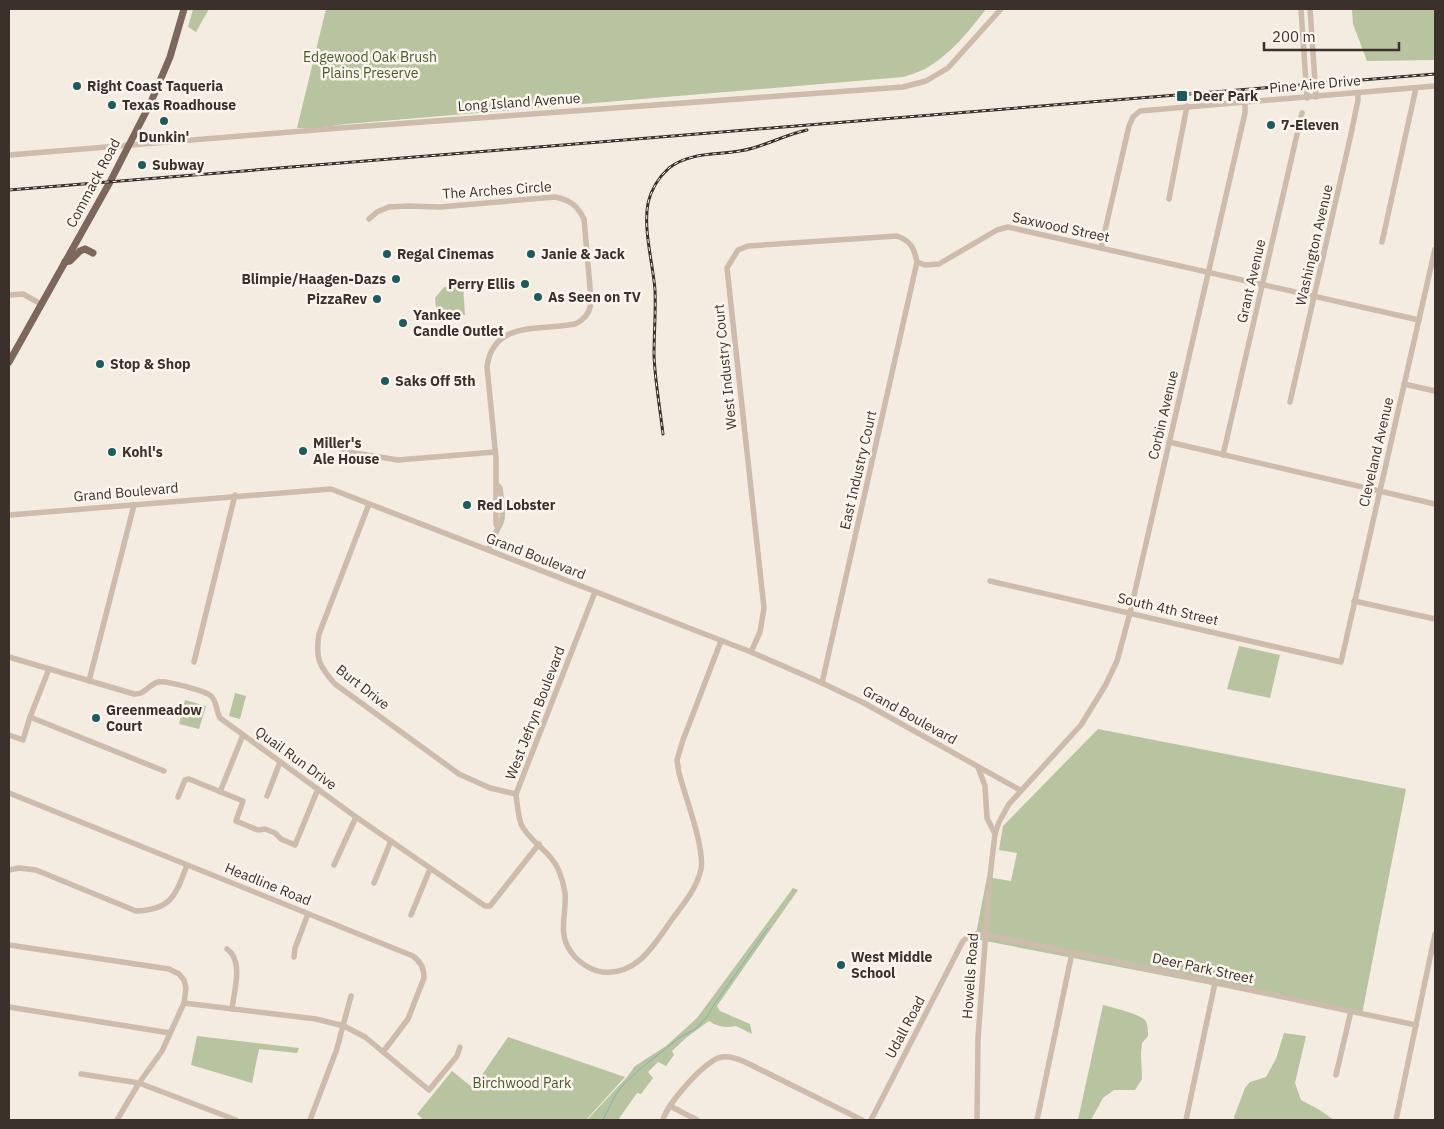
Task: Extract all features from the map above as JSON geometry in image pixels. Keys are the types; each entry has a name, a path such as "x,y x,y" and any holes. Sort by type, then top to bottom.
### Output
{"main road":[{"name":"Commack Road","path":"9,362 110,182 162,78 184,9"},
{"path":"65,262 70,261 85,249 93,253"}],"street":[{"name":"Long Island Avenue","path":"9,155 128,144 903,87 926,81 948,68 1001,9"},
{"path":"1301,9 1307,98"},
{"path":"1310,9 1316,97"},
{"name":"Pine Aire Drive","path":"1101,248 1129,126 1133,117 1138,112 1187,106 1307,98 1435,86"},
{"path":"1382,242 1416,88"},
{"name":"Washington Avenue","path":"1290,402 1353,126 1358,93"},
{"name":"Corbin Avenue","path":"995,834 1004,812 1020,790 1082,725 1117,661 1130,613 1209,273 1245,111 1244,103"},
{"path":"1169,199 1187,106"},
{"name":"Grant Avenue","path":"1223,455 1302,113"},
{"name":"The Arches Circle","path":"369,219 377,212 389,207 440,207 555,197 573,203 580,210 584,218 591,306 582,321 575,324 516,330 493,347 487,367 496,452"},
{"name":"Saxwood Street","path":"917,262 924,265 939,264 997,230 1008,227 1419,320"},
{"name":"West Industry Court","path":"751,652 760,632 764,608 727,268 738,250 748,246 886,236 897,236 907,240 914,249 917,262"},
{"name":"Cleveland Avenue","path":"1341,662 1435,249"},
{"name":"East Industry Court","path":"822,683 917,262"},
{"path":"9,295 22,294 41,304"},
{"path":"1404,384 1435,391"},
{"path":"1169,442 1435,504"},
{"path":"342,451 398,460 496,452 497,485 500,488 502,516 500,525 488,550"},
{"name":"Grand Boulevard","path":"9,515 331,489 751,652 822,683 864,703 1020,790"},
{"path":"194,662 235,496"},
{"name":"Burt Drive","path":"369,504 319,634 316,648 318,661 324,672 335,684 459,774 490,788 516,794"},
{"path":"88,680 134,505"},
{"path":"9,511 16,514"},
{"name":"South 4th Street","path":"990,581 1341,662"},
{"name":"West Jefryn Boulevard","path":"596,592 516,794 521,824 560,871 565,894 563,935 567,945 579,961 599,971 620,972 633,967 644,958 698,880 702,855 678,773 677,760 721,641"},
{"path":"1354,600 1435,619"},
{"name":"Quail Run Drive","path":"9,657 137,695 145,692 152,684 161,681 206,693 213,698 220,718 356,817 485,906 490,906 539,844"},
{"path":"9,734 23,740 49,669"},
{"path":"30,717 164,771"},
{"path":"220,792 243,735"},
{"path":"267,796 280,762"},
{"path":"978,766 985,786 987,818 995,834"},
{"path":"178,797 185,780 189,780 243,801 236,821 258,830 265,829 275,833 281,840 295,845 318,789"},
{"name":"Headline Road","path":"9,793 413,956 420,961 424,971 424,978 408,1019 383,1052"},
{"path":"334,865 356,817"},
{"name":"Howells Road","path":"977,1120 978,1038 995,834"},
{"path":"374,882 391,841"},
{"path":"9,870 19,868 36,870 136,912 161,907 171,900 177,892 187,865"},
{"path":"411,916 430,869"},
{"path":"294,957 295,948 308,914"},
{"name":"Deer Park Street","path":"986,934 1416,1025"},
{"name":"Udall Road","path":"871,1120 963,941 972,935 986,934"},
{"path":"1396,1120 1435,934"},
{"path":"9,945 169,969 179,974 184,980 186,988 184,1003 162,1050 117,1120"},
{"path":"227,949 233,953 236,960 232,1009"},
{"path":"1037,1120 1072,953"},
{"path":"1186,1120 1215,983"},
{"path":"310,1120 344,1026 351,996"},
{"path":"184,1003 316,1019 344,1026 365,1038 429,1090 457,1056 460,1047"},
{"path":"9,1008 170,1033"},
{"path":"1336,1075 1350,1011"},
{"path":"663,1120 670,1106 698,1074 710,1063 722,1057 731,1057 745,1062 862,1120"},
{"path":"81,1074 140,1083 236,1120"},
{"path":"670,1106 697,1120"}],"green space":[{"path":"193,9 209,9 196,32 188,27"},
{"name":"Edgewood Oak Brush Plains Preserve","path":"326,9 986,9 966,34 943,57 925,69 903,77 317,128 297,128"},
{"path":"1352,9 1435,9 1435,60 1367,61 1353,24"},
{"path":"463,286 465,315 437,317 435,298 444,287"},
{"path":"1239,646 1280,655 1270,698 1227,689"},
{"path":"235,693 246,696 240,719 229,716"},
{"path":"185,700 206,706 199,729 179,724"},
{"path":"1098,729 1406,789 1362,1014 975,939 987,877 1011,881 1017,853 999,850 1003,826"},
{"path":"793,888 798,890 717,1006 720,1011 750,1024 752,1034 736,1026 715,1025 709,1021 672,1051 674,1055 666,1066 658,1062 648,1072 653,1078 641,1094 637,1093 618,1120 587,1120 635,1066 666,1046 697,1018"},
{"path":"1103,1005 1125,1011 1145,1020 1148,1036 1142,1043 1142,1079 1135,1090 1114,1090 1103,1098 1091,1120 1078,1120"},
{"path":"1284,1033 1306,1036 1295,1083 1301,1100 1334,1120 1235,1120 1234,1117 1245,1088 1250,1082 1266,1077 1276,1059"},
{"path":"197,1036 299,1048 297,1053 259,1049 252,1083 191,1065"},
{"name":"Birchwood Park","path":"508,1037 625,1077 586,1120 424,1120 417,1114 452,1071 473,1088"}],"waterway":[{"path":"603,1120 616,1094 624,1084 679,1038 697,1028 706,1018 768,928"}],"railway":[{"path":"9,190 1435,74"},
{"path":"663,434 656,385 654,355 655,290 647,224 648,203 653,189 669,168 689,158 742,151 807,130"}],"place":[{"name":"Right Coast Taqueria","path":"77,86"},
{"name":"Deer Park","path":"1182,96"},
{"name":"Texas Roadhouse","path":"112,105"},
{"name":"Dunkin'","path":"164,121"},
{"name":"7-Eleven","path":"1271,125"},
{"name":"Subway","path":"142,165"},
{"name":"Regal Cinemas","path":"387,254"},
{"name":"Janie & Jack","path":"531,254"},
{"name":"Blimpie/Haagen-Dazs","path":"396,279"},
{"name":"Perry Ellis","path":"525,284"},
{"name":"As Seen on TV","path":"538,297"},
{"name":"PizzaRev","path":"377,299"},
{"name":"Yankee Candle Outlet","path":"403,323"},
{"name":"Stop & Shop","path":"100,364"},
{"name":"Saks Off 5th","path":"385,381"},
{"name":"Miller's Ale House","path":"303,451"},
{"name":"Kohl's","path":"112,452"},
{"name":"Red Lobster","path":"467,505"},
{"name":"Greenmeadow Court","path":"96,718"},
{"name":"West Middle School","path":"841,965"}]}
